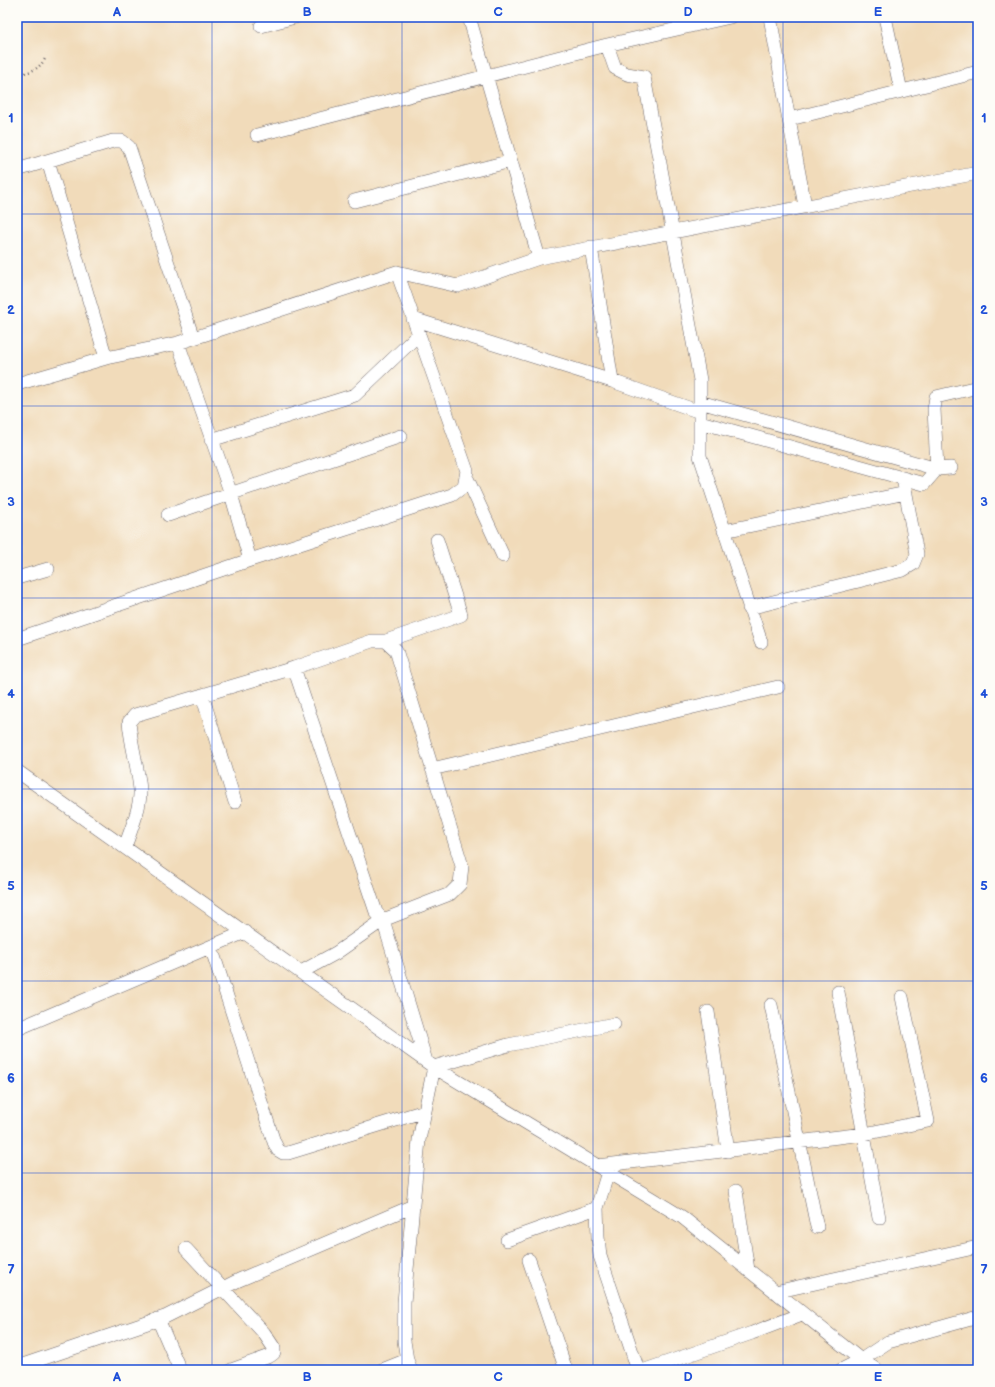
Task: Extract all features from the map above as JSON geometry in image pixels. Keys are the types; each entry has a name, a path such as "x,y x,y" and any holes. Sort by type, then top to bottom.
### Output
{"street":[{"path":"261,26 295,17"},
{"path":"469,17 540,258"},
{"path":"257,136 607,45 730,17"},
{"path":"770,17 806,206"},
{"path":"885,17 901,91"},
{"path":"607,45 615,68 627,74 644,77 700,380 700,456 761,642"},
{"path":"790,119 978,72"},
{"path":"17,170 113,141 122,141 129,147 193,338"},
{"path":"48,161 106,358"},
{"path":"354,201 511,162"},
{"path":"17,384 106,358 193,338 397,272 458,286 540,258 978,173"},
{"path":"591,248 612,380"},
{"path":"17,639 250,560 452,495 464,486 467,471 397,272"},
{"path":"413,319 612,380 700,412 924,484 938,469 934,409 936,397 978,388"},
{"path":"211,440 355,395 419,334"},
{"path":"178,342 230,494 250,560"},
{"path":"700,412 938,469 951,468"},
{"path":"168,515 401,436"},
{"path":"466,476 503,556"},
{"path":"749,608 903,570 913,564 917,554 903,478"},
{"path":"724,531 906,493"},
{"path":"125,847 136,812 140,791 130,736 129,722 135,715 294,668 372,640 386,641 461,615 437,540"},
{"path":"17,578 48,569"},
{"path":"301,972 336,953 383,920 450,894 460,884 462,866 396,650 386,641"},
{"path":"294,668 376,912 383,920 430,1064 425,1111 419,1140 404,1302 404,1342 409,1365 382,1370"},
{"path":"432,769 778,687"},
{"path":"202,695 235,802"},
{"path":"17,771 430,1064 682,1217 802,1314 861,1360 877,1370"},
{"path":"19,1026 245,932"},
{"path":"211,947 274,1142 278,1150 283,1153 288,1153 425,1111"},
{"path":"838,992 879,1218"},
{"path":"597,1166 864,1134 928,1121 902,997"},
{"path":"771,1005 816,1227"},
{"path":"708,1012 728,1150"},
{"path":"430,1064 508,1045 614,1024"},
{"path":"608,1172 597,1208 600,1256 638,1370"},
{"path":"736,1191 748,1270"},
{"path":"17,1367 165,1317 239,1280 413,1206"},
{"path":"507,1240 597,1208"},
{"path":"775,1292 978,1246"},
{"path":"186,1250 264,1333 274,1348 274,1353 270,1356 231,1370"},
{"path":"529,1260 566,1370"},
{"path":"645,1370 802,1314"},
{"path":"841,1370 861,1360 888,1342 978,1317"},
{"path":"158,1319 180,1370"}],"path":[{"path":"17,74 31,72 42,65 46,57"}]}
